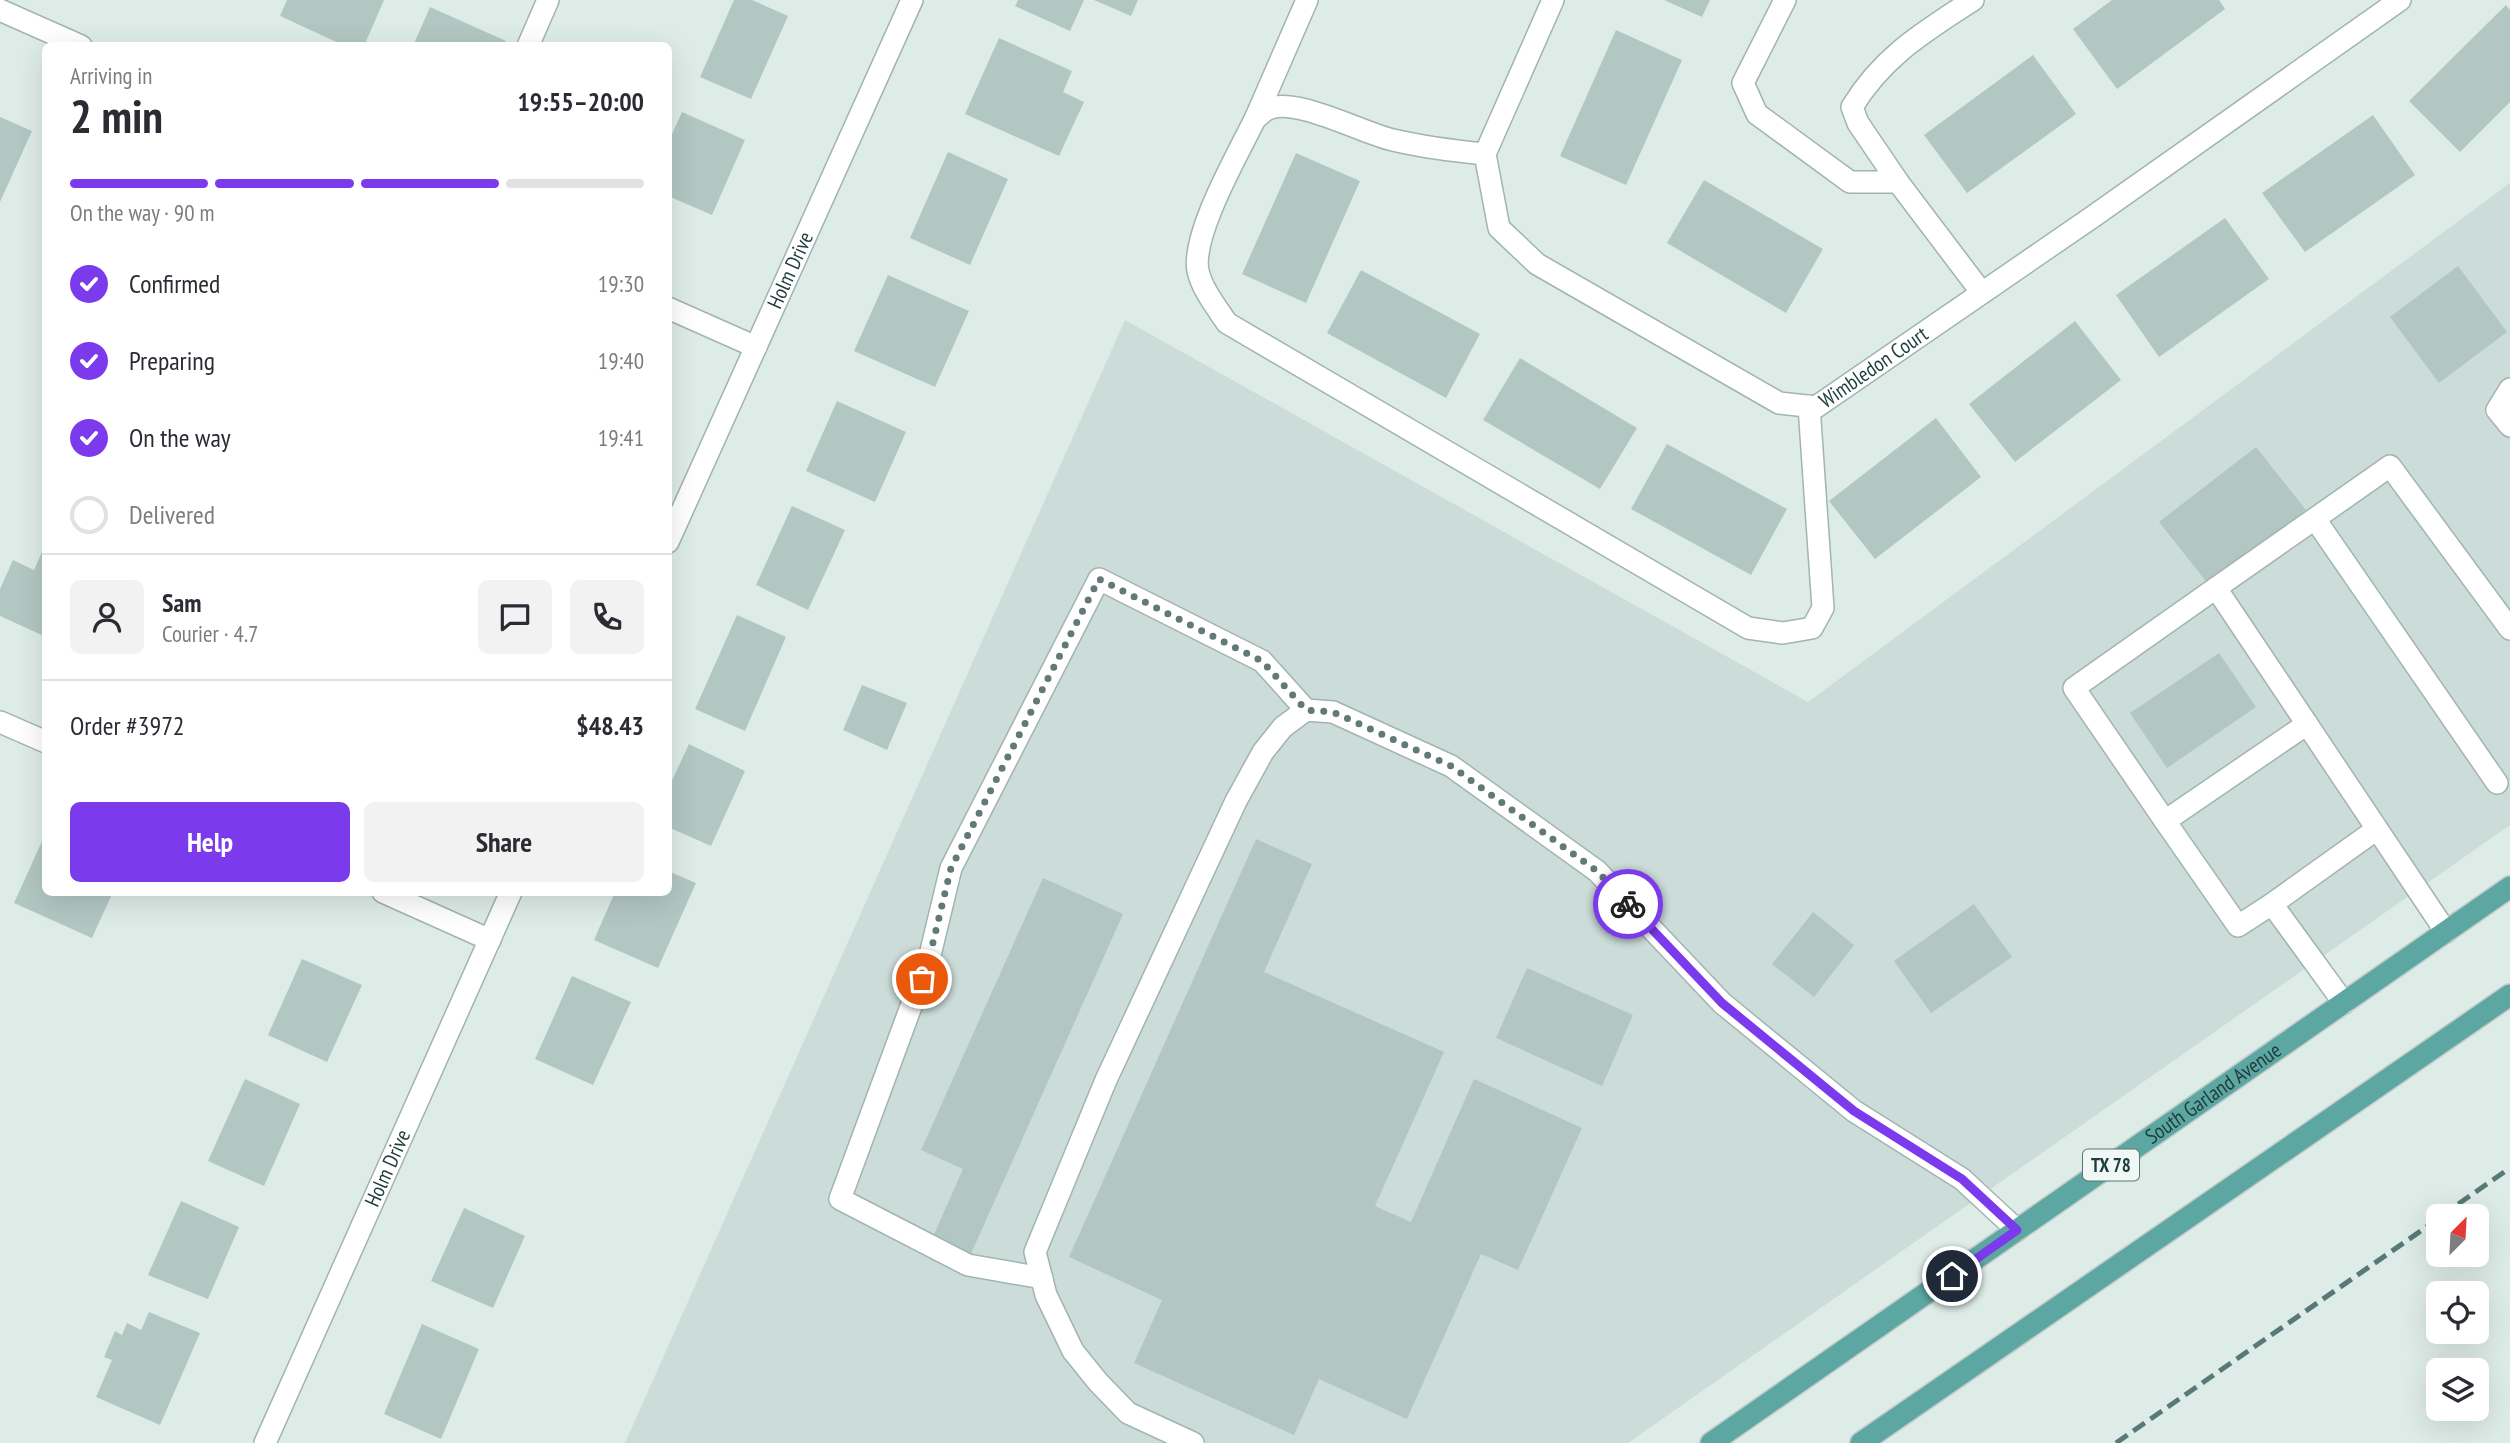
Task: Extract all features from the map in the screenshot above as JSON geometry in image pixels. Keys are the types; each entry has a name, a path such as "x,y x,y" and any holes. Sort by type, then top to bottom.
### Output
{"main road":[{"name":"South Garland Avenue","path":"1711,1443 2510,887"},
{"path":"1861,1443 2510,995"}],"street":[{"path":"530,42 548,0"},
{"name":"Holm Drive","path":"672,533 912,0"},
{"path":"1307,0 1198,246 1198,271 1227,323 1748,628 1783,634 1812,628 1824,608 1809,406"},
{"path":"1255,119 1269,108 1288,107 1307,110 1391,140 1458,152 1485,153 1553,0"},
{"path":"1785,0 1742,83 1757,114 1850,182 1898,182"},
{"path":"1973,0 1903,46 1866,83 1852,107 1858,123 1898,182 1982,293"},
{"name":"Wimbledon Court","path":"1485,153 1499,229 1537,264 1779,403 1816,407 2400,0"},
{"path":"0,9 72,42"},
{"path":"672,310 756,347"},
{"path":"2510,388 2497,410 2510,425"},
{"path":"2377,829 2238,926 2074,688 2390,466 2510,629"},
{"path":"2315,519 2497,783"},
{"path":"1042,1278 968,1265 840,1199 930,955 951,868 1099,579 1262,661 1306,710"},
{"path":"2216,588 2446,932"},
{"path":"1193,1443 1128,1413 1098,1382 1073,1351 1046,1295 1035,1252 1106,1080 1230,814 1263,752 1283,727 1306,710 1333,712 1451,766 1597,871 1722,1003 1854,1111 1962,1179 2017,1230"},
{"path":"0,722 42,740"},
{"path":"2165,821 2307,724"},
{"path":"392,896 490,940"},
{"name":"Holm Drive","path":"265,1443 510,896"},
{"path":"2272,904 2344,1003"}],"shaded area":[{"path":"2510,183 2510,825 1628,1443 625,1443 1125,320 1808,702"}],"building":[{"path":"287,0 384,0 366,42 336,42 280,16"},
{"path":"734,0 752,0 788,16 751,99 700,77"},
{"path":"1018,0 1084,0 1070,31 1015,6"},
{"path":"1094,0 1138,0 1131,16"},
{"path":"1664,0 1710,0 1702,17"},
{"path":"2112,0 2219,0 2225,9 2117,89 2073,29"},
{"path":"2506,5 2510,10 2510,102 2460,152 2409,101"},
{"path":"430,7 506,41 506,42 415,42"},
{"path":"1616,30 1682,60 1626,185 1560,156"},
{"path":"999,38 1072,71 1063,92 1084,102 1059,156 965,114"},
{"path":"2033,55 2076,114 1967,193 1924,135"},
{"path":"682,112 745,140 712,215 672,198 672,134"},
{"path":"2373,115 2415,175 2305,252 2262,193"},
{"path":"0,117 32,131 0,202"},
{"path":"948,152 1008,179 970,265 910,238"},
{"path":"1296,153 1360,181 1306,303 1242,274"},
{"path":"1704,180 1823,249 1786,313 1667,243"},
{"path":"2225,218 2269,279 2159,357 2116,295"},
{"path":"2458,266 2507,332 2439,383 2390,317"},
{"path":"1361,270 1480,334 1446,398 1327,333"},
{"path":"888,275 969,311 935,387 854,351"},
{"path":"2075,321 2121,380 2015,462 1969,404"},
{"path":"1520,358 1637,428 1600,489 1483,420"},
{"path":"837,401 906,432 875,502 806,471"},
{"path":"1936,418 1981,477 1875,559 1829,501"},
{"path":"1667,444 1787,509 1751,575 1631,509"},
{"path":"2256,447 2306,510 2209,585 2159,522"},
{"path":"792,506 845,530 808,610 756,585"},
{"path":"42,552 42,635 0,616 0,589 13,560 34,570"},
{"path":"737,615 786,637 745,731 695,709"},
{"path":"2219,653 2256,707 2167,768 2130,713"},
{"path":"862,685 907,703 887,750 843,730"},
{"path":"689,744 745,771 711,846 672,829 672,780"},
{"path":"1256,839 1312,864 1264,972 1444,1052 1375,1206 1411,1222 1474,1079 1582,1128 1518,1270 1481,1254 1407,1419 1319,1379 1294,1435 1134,1363 1162,1300 1069,1257"},
{"path":"42,841 42,896 111,896 92,938 14,903"},
{"path":"672,873 696,883 658,968 594,940 613,896 672,896"},
{"path":"1043,878 1123,914 970,1256 932,1239 963,1169 921,1150"},
{"path":"1974,904 2012,957 1931,1013 1894,961"},
{"path":"1813,912 1854,945 1814,997 1772,964"},
{"path":"302,959 362,985 327,1062 268,1035"},
{"path":"1527,968 1633,1015 1602,1086 1496,1038"},
{"path":"572,976 631,1002 593,1085 535,1059"},
{"path":"245,1079 300,1104 264,1186 208,1161"},
{"path":"181,1201 239,1227 208,1299 148,1275"},
{"path":"464,1208 525,1236 493,1308 431,1281"},
{"path":"149,1312 200,1333 160,1425 96,1397 112,1360 104,1357 115,1331 122,1335 127,1323 141,1330"},
{"path":"422,1324 479,1349 441,1439 384,1414"}],"railway":[{"path":"2458,1204 2510,1168"},
{"path":"2116,1443 2426,1227"}],"way so far":[{"path":"922,979 951,868 1099,579 1262,661 1306,710 1333,712 1451,766 1597,871 1628,904"}],"route":[{"path":"1628,904 1722,1003 1854,1111 1962,1179 2017,1230 1952,1276"}]}
